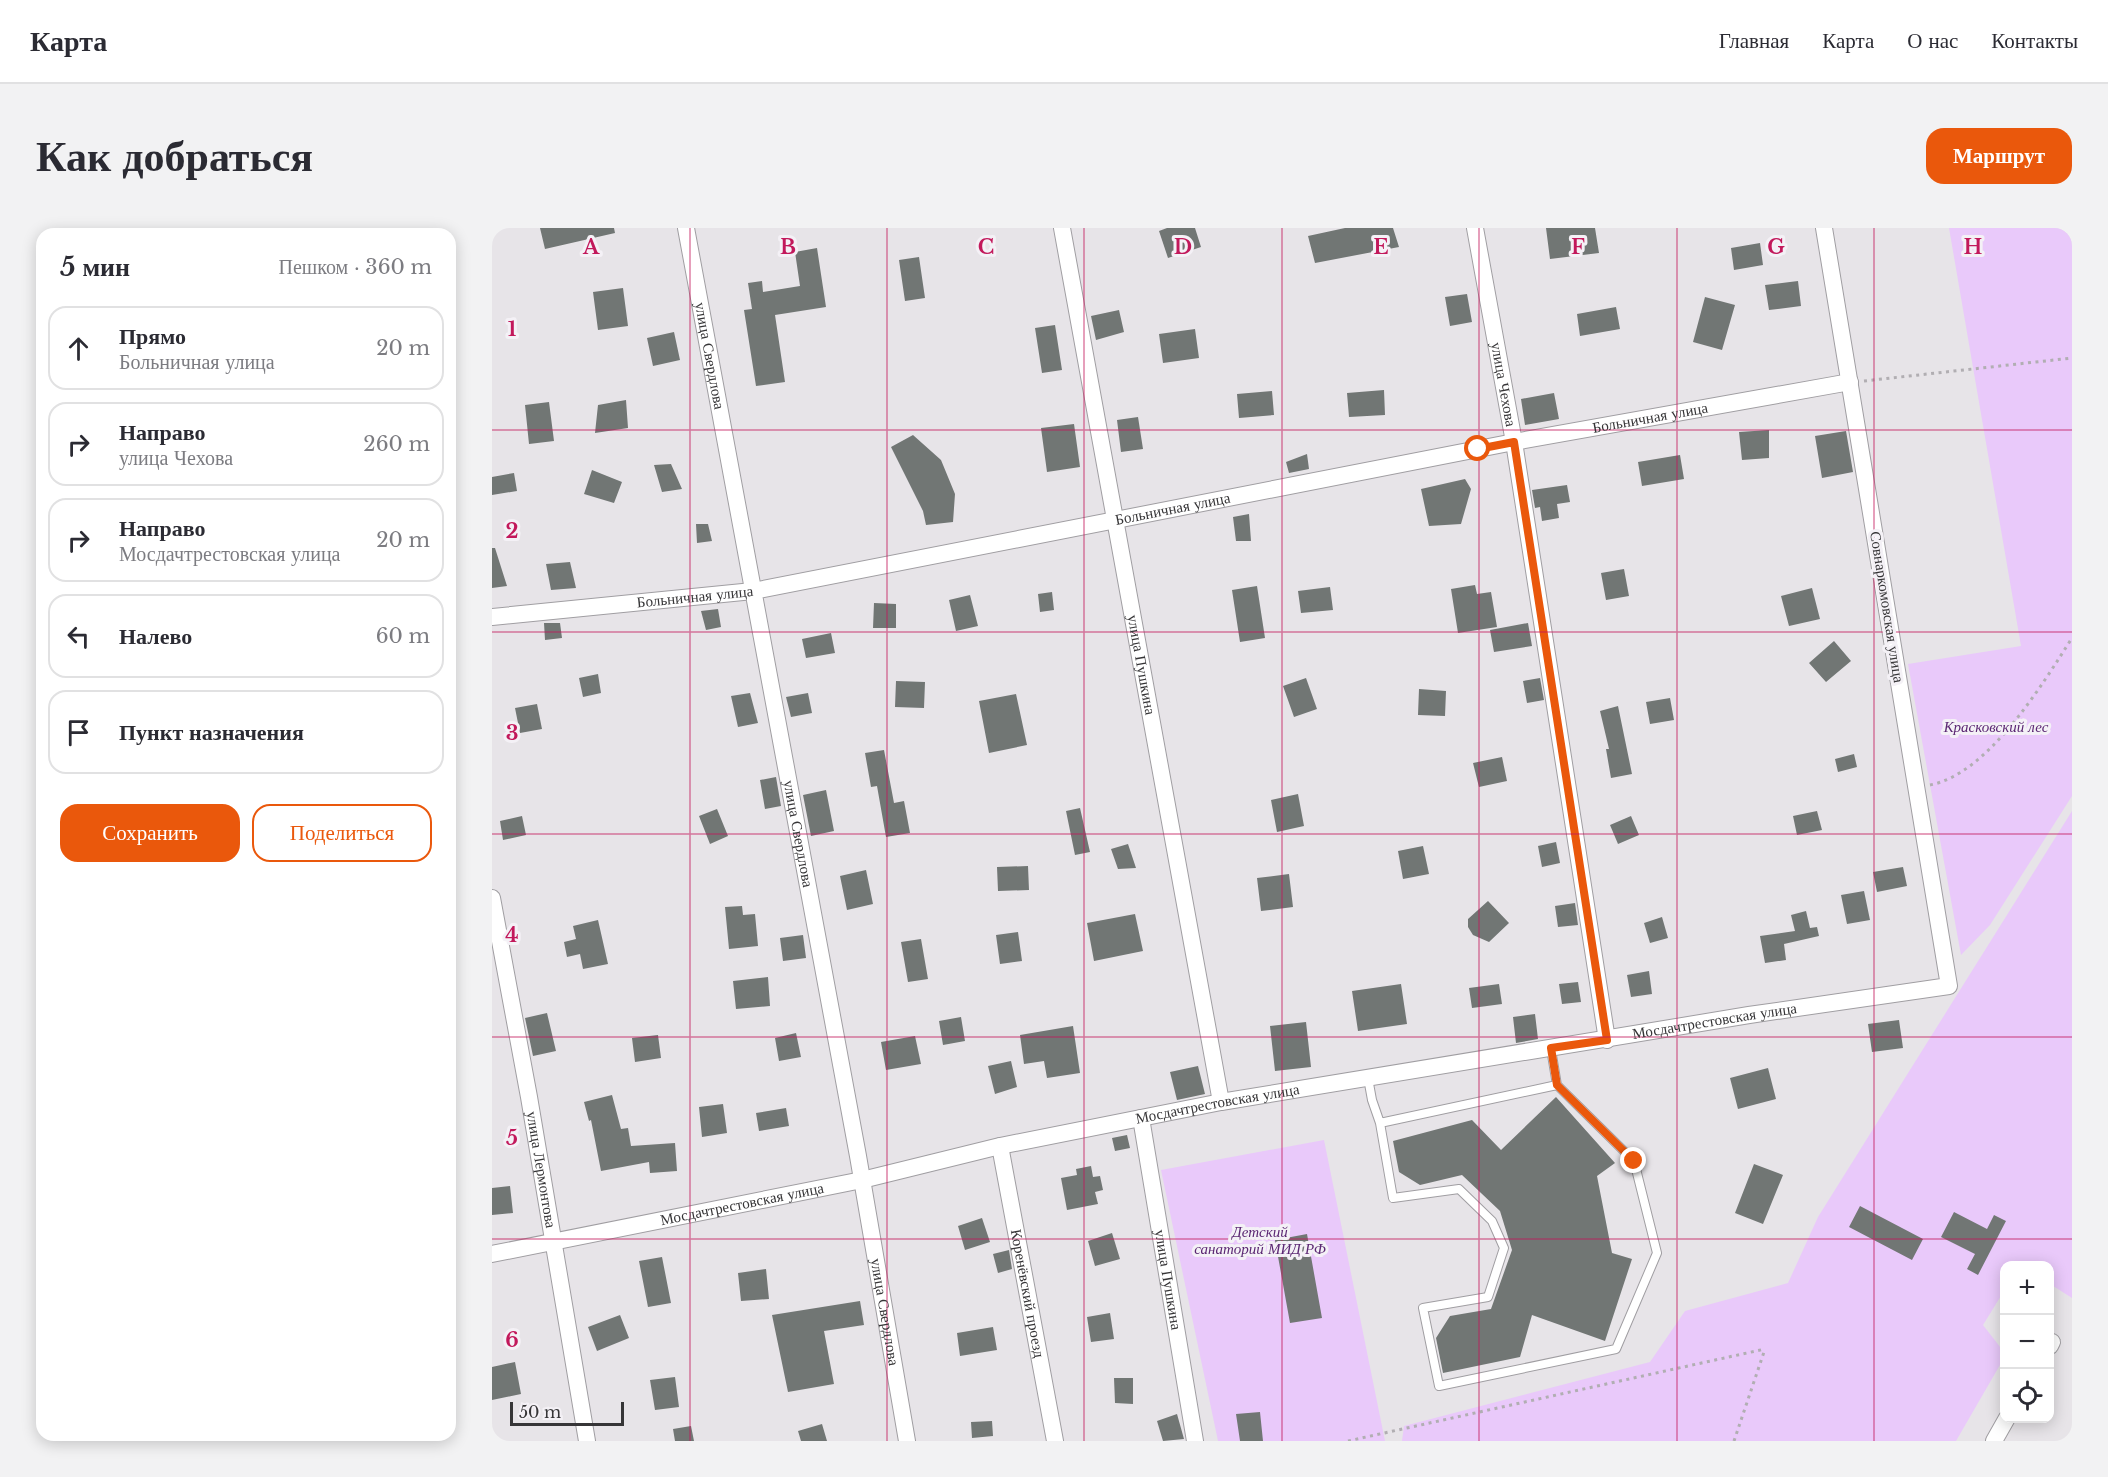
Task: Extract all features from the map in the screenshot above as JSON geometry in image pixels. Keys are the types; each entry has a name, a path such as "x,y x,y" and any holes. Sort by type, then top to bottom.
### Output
{"street":[{"name":"улица Свердлова","path":"686,228 862,1180 907,1441"},
{"name":"улица Пушкина","path":"1062,228 1221,1102"},
{"name":"улица Чехова","path":"1476,228 1514,442 1607,1040"},
{"name":"Совнаркомовская улица","path":"1824,228 1949,986"},
{"name":"Больничная улица","path":"492,616 753,591 1114,518 1514,442 1850,382"},
{"name":"улица Лермонтова","path":"492,898 587,1441"},
{"name":"Мосдачтрестовская улица","path":"492,1254 554,1244 862,1180 1000,1146 1221,1102 1749,1015 1949,986"},
{"name":"улица Пушкина","path":"1141,1118 1195,1441"},
{"name":"Коренёвский проезд","path":"1000,1146 1054,1441"},
{"path":"1994,1441 2005,1423"}],"lane":[{"path":"1368,1078 1372,1100 1380,1123 1393,1198 1459,1189 1492,1221 1504,1248 1488,1297 1423,1308 1439,1386 1616,1349 1657,1253 1634,1161 1557,1085 1551,1048"},
{"path":"1380,1123 1557,1085"}],"path":[{"path":"1850,382 2072,358"},
{"path":"1916,787 1945,782 1978,759 2028,705 2072,638"},
{"path":"1348,1441 1765,1349 1734,1441"}],"green space":[{"name":"Красковский лес","path":"1949,228 2072,228 2072,796 1990,925 1961,955 1908,664 2021,646"},
{"path":"2072,811 2072,1298 2054,1287 2054,1261 2000,1261 2000,1297 1983,1325 2000,1347 2000,1365 1956,1441 1402,1441 1404,1426 1650,1362 1685,1311 1788,1283 1818,1217"},
{"name":"Детский санаторий МИД РФ","path":"1324,1140 1385,1441 1218,1441 1161,1170"}],"building":[{"path":"540,228 614,228 615,233 545,249"},
{"path":"1167,228 1195,228 1201,247 1168,258 1159,231"},
{"path":"1345,228 1393,228 1399,247 1315,263 1308,236"},
{"path":"1546,228 1595,228 1599,253 1550,259"},
{"path":"1760,243 1763,265 1734,270 1731,248"},
{"path":"817,248 826,307 775,315 785,382 756,386 744,310 752,309 748,283 762,281 763,292 800,286 795,252"},
{"path":"919,257 925,298 905,301 899,260"},
{"path":"1798,281 1801,306 1769,310 1765,285"},
{"path":"623,288 628,326 598,330 593,292"},
{"path":"1467,294 1472,322 1450,326 1445,297"},
{"path":"1705,297 1735,305 1722,350 1693,342"},
{"path":"1616,307 1620,329 1580,336 1577,314"},
{"path":"1119,310 1124,332 1096,340 1091,316"},
{"path":"1055,325 1062,370 1042,373 1035,328"},
{"path":"1195,329 1199,358 1163,363 1159,334"},
{"path":"674,332 680,360 653,366 647,338"},
{"path":"1384,390 1385,415 1349,417 1347,393"},
{"path":"1272,391 1274,415 1239,418 1237,394"},
{"path":"1554,393 1559,419 1525,425 1521,399"},
{"path":"626,400 628,428 595,433 598,405"},
{"path":"549,402 554,441 529,444 525,405"},
{"path":"1138,417 1143,449 1121,452 1117,420"},
{"path":"1074,424 1080,467 1047,472 1041,428"},
{"path":"1769,430 1769,458 1742,460 1739,432"},
{"path":"1846,431 1853,472 1822,478 1815,436"},
{"path":"913,435 941,460 955,494 953,522 926,525 923,511 891,447"},
{"path":"1307,454 1309,469 1289,473 1286,462"},
{"path":"1680,455 1684,479 1642,486 1638,462"},
{"path":"671,464 682,489 662,492 654,465"},
{"path":"592,470 622,482 614,503 584,494"},
{"path":"514,473 517,491 492,495 492,477"},
{"path":"1465,479 1471,489 1461,524 1429,526 1421,489"},
{"path":"1567,485 1570,502 1557,504 1559,518 1542,521 1540,507 1535,508 1532,490"},
{"path":"1249,514 1251,541 1236,541 1233,517"},
{"path":"696,524 708,524 712,541 697,543"},
{"path":"492,548 495,548 507,586 492,588"},
{"path":"570,562 576,588 551,590 546,564"},
{"path":"1624,569 1629,596 1606,600 1601,573"},
{"path":"1475,585 1477,594 1491,592 1497,627 1458,633 1451,589"},
{"path":"1257,586 1265,638 1240,642 1232,590"},
{"path":"1330,587 1333,610 1301,613 1298,591"},
{"path":"1812,588 1820,619 1789,626 1781,596"},
{"path":"1052,592 1054,610 1040,612 1038,594"},
{"path":"970,595 978,626 956,631 949,600"},
{"path":"874,603 896,604 896,628 873,628"},
{"path":"718,609 721,627 706,630 701,611"},
{"path":"544,623 560,623 562,638 545,640"},
{"path":"1528,623 1532,646 1494,652 1490,630"},
{"path":"831,633 835,653 806,658 802,639"},
{"path":"1834,641 1851,661 1826,682 1809,663"},
{"path":"598,674 601,693 583,697 579,678"},
{"path":"1306,678 1317,709 1294,717 1283,686"},
{"path":"1540,678 1544,700 1527,703 1523,681"},
{"path":"896,681 925,682 924,708 895,707"},
{"path":"1419,689 1446,691 1445,716 1418,715"},
{"path":"750,693 758,723 738,727 731,696"},
{"path":"808,693 812,713 791,717 786,697"},
{"path":"1016,694 1027,745 989,753 979,701"},
{"path":"1670,698 1674,720 1650,724 1646,702"},
{"path":"537,704 542,729 520,733 515,708"},
{"path":"1618,706 1632,774 1611,778 1606,749 1609,749 1600,711"},
{"path":"884,750 894,803 904,801 910,833 886,837 877,786 871,787 865,753"},
{"path":"1854,754 1857,767 1838,772 1835,759"},
{"path":"1502,757 1507,781 1479,787 1473,763"},
{"path":"776,777 781,806 765,809 760,780"},
{"path":"826,790 834,831 811,836 803,795"},
{"path":"1298,794 1304,826 1277,832 1271,800"},
{"path":"1080,808 1090,852 1075,855 1066,811"},
{"path":"717,809 728,836 710,844 699,816"},
{"path":"1817,811 1822,830 1797,835 1793,816"},
{"path":"522,816 526,835 503,840 500,821"},
{"path":"1631,816 1639,835 1618,844 1610,825"},
{"path":"1556,842 1560,863 1542,867 1538,846"},
{"path":"1128,844 1136,868 1118,869 1111,849"},
{"path":"1423,846 1429,874 1403,879 1398,851"},
{"path":"1028,866 1029,890 998,891 997,867"},
{"path":"1903,867 1907,886 1877,892 1873,872"},
{"path":"866,870 873,904 847,910 840,876"},
{"path":"1289,874 1293,907 1261,911 1257,878"},
{"path":"1864,891 1870,920 1847,924 1841,895"},
{"path":"1488,901 1509,923 1489,942 1473,935 1468,927 1468,919"},
{"path":"1575,903 1578,925 1558,927 1555,906"},
{"path":"742,906 743,915 755,914 758,946 729,949 725,907"},
{"path":"1806,911 1810,928 1817,927 1819,936 1784,944 1786,960 1765,963 1760,936 1795,931 1791,915"},
{"path":"1135,914 1143,951 1094,961 1087,923"},
{"path":"1662,917 1668,938 1650,943 1644,923"},
{"path":"598,920 608,964 583,969 580,954 567,957 564,942 576,939 573,926"},
{"path":"1018,932 1022,961 1000,964 996,935"},
{"path":"803,935 806,958 783,961 780,938"},
{"path":"921,939 928,979 908,982 901,942"},
{"path":"1649,971 1652,994 1631,997 1627,975"},
{"path":"768,977 770,1006 736,1009 733,981"},
{"path":"1578,982 1581,1002 1562,1004 1559,984"},
{"path":"1401,984 1407,1024 1358,1031 1352,991"},
{"path":"1499,984 1502,1004 1472,1008 1469,988"},
{"path":"547,1013 556,1051 533,1056 525,1018"},
{"path":"1535,1014 1538,1039 1516,1043 1513,1017"},
{"path":"961,1017 965,1041 943,1045 939,1021"},
{"path":"1899,1020 1903,1048 1872,1052 1868,1024"},
{"path":"1306,1022 1311,1067 1275,1071 1270,1026"},
{"path":"1073,1026 1080,1073 1047,1078 1044,1061 1024,1064 1020,1035"},
{"path":"796,1033 801,1057 779,1061 775,1038"},
{"path":"658,1035 661,1058 635,1062 632,1038"},
{"path":"915,1036 921,1064 886,1070 881,1042"},
{"path":"1011,1061 1017,1087 995,1094 988,1066"},
{"path":"1198,1066 1205,1094 1177,1100 1170,1072"},
{"path":"1768,1068 1776,1099 1738,1109 1730,1078"},
{"path":"612,1095 621,1129 628,1128 631,1146 675,1143 677,1171 650,1173 649,1162 601,1171 591,1120 589,1121 584,1102"},
{"path":"1556,1097 1615,1163 1597,1176 1612,1253 1632,1259 1605,1341 1532,1315 1520,1357 1443,1373 1436,1338 1450,1316 1491,1309 1512,1250 1500,1211 1462,1175 1420,1185 1399,1172 1393,1141 1472,1120 1501,1150"},
{"path":"723,1104 727,1133 702,1137 699,1107"},
{"path":"786,1108 789,1126 759,1131 756,1113"},
{"path":"1127,1135 1130,1148 1115,1151 1112,1138"},
{"path":"1754,1164 1783,1175 1763,1224 1735,1213"},
{"path":"1091,1166 1093,1177 1100,1176 1103,1190 1095,1192 1098,1204 1067,1210 1061,1178 1077,1175 1076,1169"},
{"path":"510,1186 513,1213 492,1215 492,1188"},
{"path":"1860,1206 1923,1239 1912,1260 1849,1227"},
{"path":"1954,1212 1987,1229 1994,1215 2006,1221 1978,1275 1967,1269 1975,1254 1941,1237"},
{"path":"982,1218 990,1242 965,1250 958,1226"},
{"path":"1112,1233 1120,1259 1095,1266 1088,1241"},
{"path":"1307,1234 1322,1318 1290,1323 1275,1240"},
{"path":"1009,1250 1012,1269 998,1273 993,1254"},
{"path":"662,1257 671,1303 648,1307 639,1261"},
{"path":"766,1269 769,1299 741,1301 738,1273"},
{"path":"860,1301 864,1325 824,1331 834,1384 788,1392 772,1315"},
{"path":"1110,1313 1114,1339 1091,1342 1087,1317"},
{"path":"620,1315 629,1338 597,1351 588,1327"},
{"path":"993,1327 997,1350 960,1356 957,1333"},
{"path":"515,1362 521,1394 492,1400 492,1367"},
{"path":"675,1377 679,1407 655,1410 650,1380"},
{"path":"1114,1378 1133,1378 1133,1404 1115,1403"},
{"path":"1260,1412 1263,1441 1240,1441 1236,1414"},
{"path":"1177,1414 1184,1439 1163,1441 1157,1421"},
{"path":"992,1421 993,1436 972,1438 971,1422"},
{"path":"822,1424 827,1441 801,1441 798,1431"},
{"path":"691,1426 694,1441 675,1441 673,1429"}],"route":[{"path":"1478,449 1514,442 1607,1040 1551,1048 1557,1085 1634,1161"}]}
